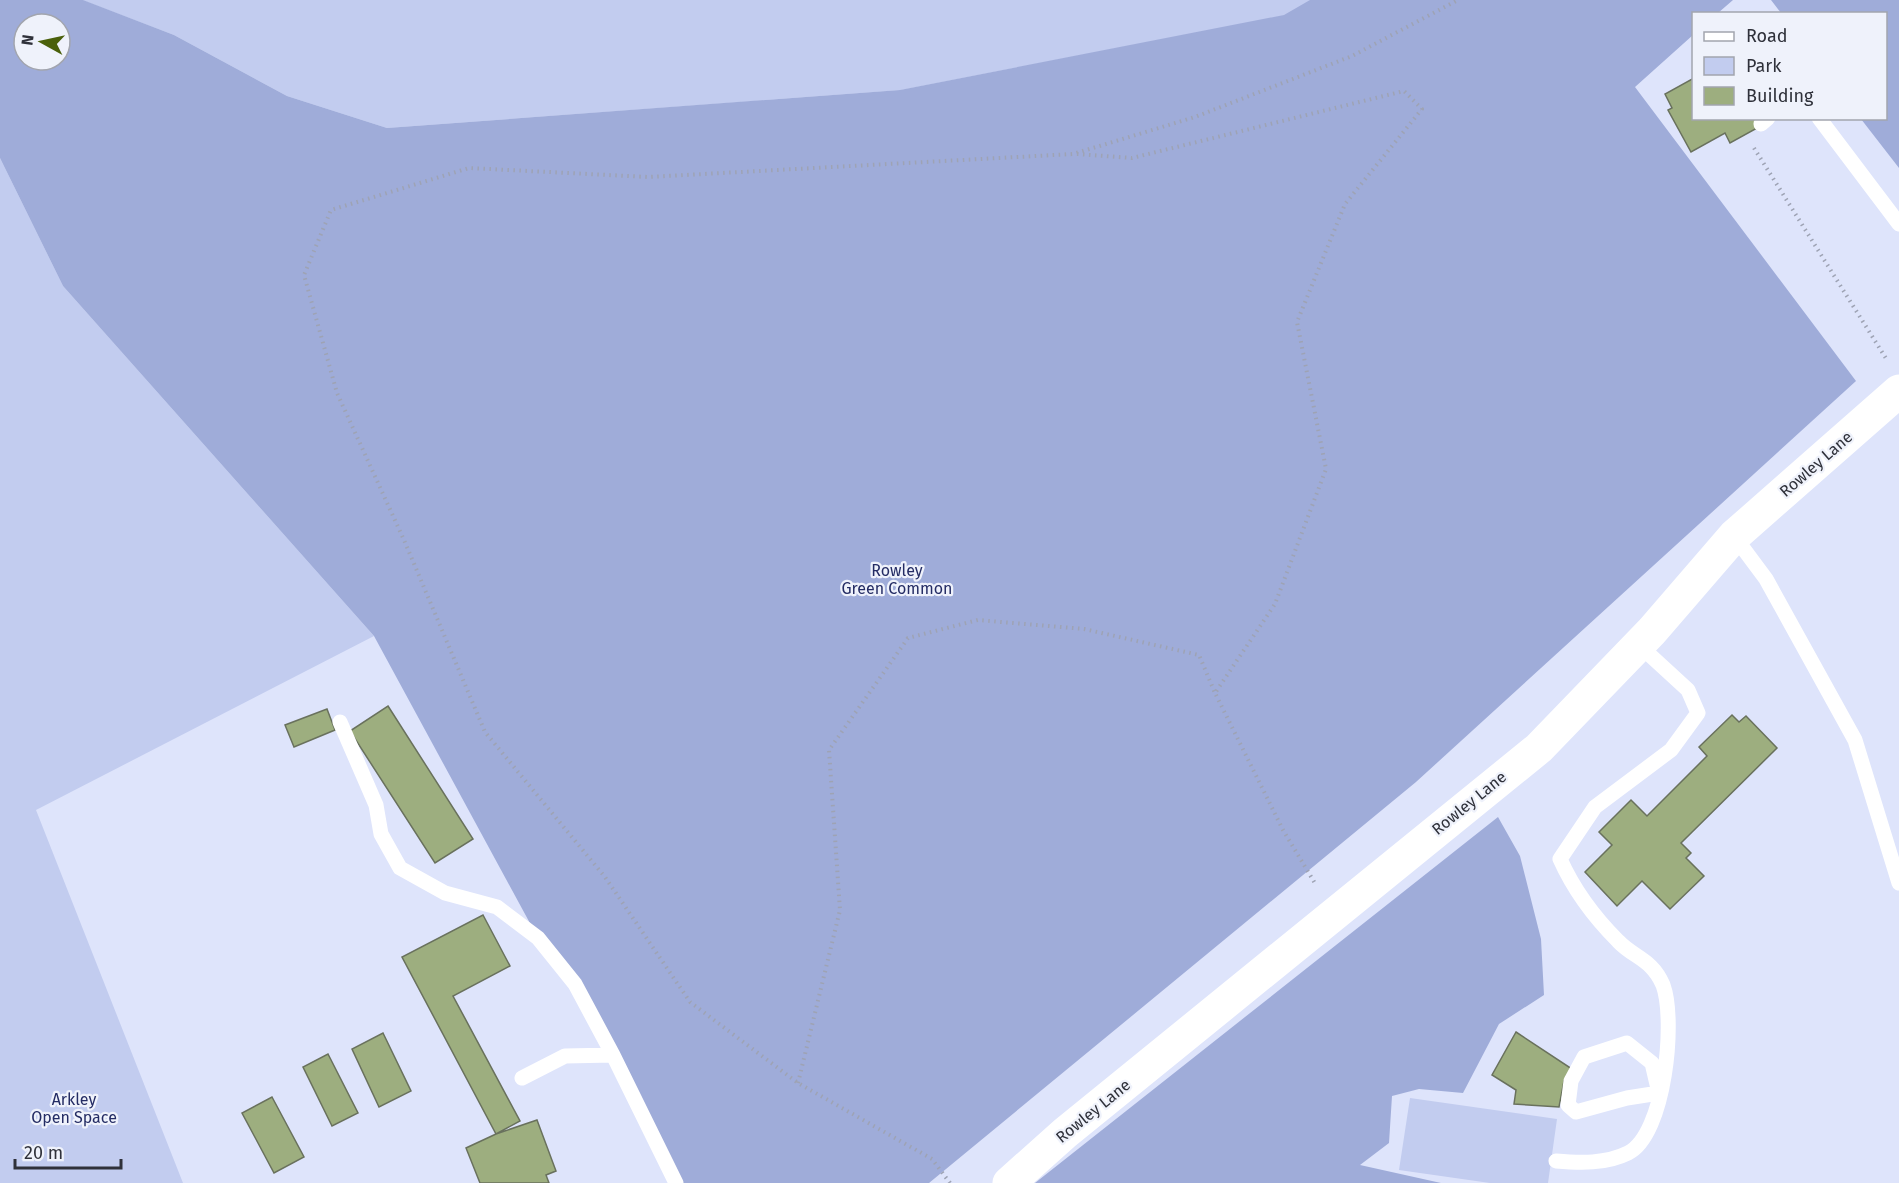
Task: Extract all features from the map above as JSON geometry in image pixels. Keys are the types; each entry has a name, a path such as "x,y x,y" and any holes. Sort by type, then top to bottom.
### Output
{"street":[{"name":"Rowley Lane","path":"1009,1183 1065,1133 1539,748 1639,645 1734,536 1896,379"}],"lane":[{"path":"1821,120 1899,224"},
{"path":"1734,536 1766,579 1855,741 1899,883"},
{"path":"1556,1161 1588,1163 1630,1152 1651,1126 1665,1072 1670,1028 1663,985 1647,960 1619,943 1570,881 1560,859 1596,807 1671,750 1698,712 1688,690 1639,645"},
{"path":"340,722 376,805 381,834 400,868 445,893 497,907 538,938 575,984 676,1183"},
{"path":"1627,1043 1652,1063 1659,1093 1627,1098 1576,1112 1568,1105 1571,1081 1584,1058 1627,1043"},
{"path":"522,1078 565,1056 613,1055"}],"path":[{"path":"1073,154 1195,117 1352,56 1458,0"},
{"path":"950,1183 932,1159 798,1083 690,1002 605,878 485,732 404,540 337,393 304,275 331,210 470,168 648,177 1073,154 1132,158 1404,91 1422,109 1345,204 1297,322 1326,469 1275,604 1215,693"},
{"path":"1764,121 1763,131 1749,140 1842,283 1896,379"},
{"path":"798,1083 840,910 829,750 908,638 978,620 1084,629 1199,655 1215,693 1283,830 1310,877 1337,911"}],"green space":[{"name":"Rowley Green Common","path":"0,0 83,0 174,35 287,96 387,128 900,90 1284,15 1310,0 1733,0 1719,12 1692,12 1692,36 1635,87 1856,381 1416,782 929,1183 676,1183 611,1053 538,938 374,636 63,286 0,158"},
{"path":"82,0 1315,0 1292,14 901,90 387,128 287,96 174,35"},
{"path":"1771,0 1899,0 1899,168 1862,120 1887,120 1887,12 1780,12"},
{"name":"Arkley Open Space","path":"0,158 63,286 374,636 36,810 183,1183 0,1183"},
{"path":"1498,817 1520,856 1541,939 1544,995 1499,1024 1463,1093 1419,1089 1392,1096 1389,1143 1360,1165 1441,1183 1035,1183"},
{"path":"1410,1098 1557,1119 1548,1183 1490,1183 1399,1170"}],"building":[{"path":"1692,79 1692,120 1755,120 1759,127 1730,143 1725,133 1691,152 1668,110 1672,108 1665,94"},
{"path":"388,706 473,839 435,863 350,731"},
{"path":"327,709 335,730 294,747 285,725"},
{"path":"1732,715 1739,722 1746,716 1777,748 1681,843 1691,853 1686,858 1704,876 1670,909 1642,881 1617,906 1585,872 1612,845 1599,832 1631,800 1647,816 1707,756 1699,747"},
{"path":"483,915 510,966 453,996 520,1121 496,1134 402,957"},
{"path":"1516,1032 1572,1069 1564,1081 1559,1107 1514,1104 1516,1090 1492,1075"},
{"path":"383,1033 411,1091 379,1107 352,1049"},
{"path":"328,1054 358,1113 332,1126 303,1067"},
{"path":"272,1097 304,1157 274,1173 242,1113"},
{"path":"537,1120 556,1171 546,1175 549,1183 480,1183 466,1148 496,1134"}]}
